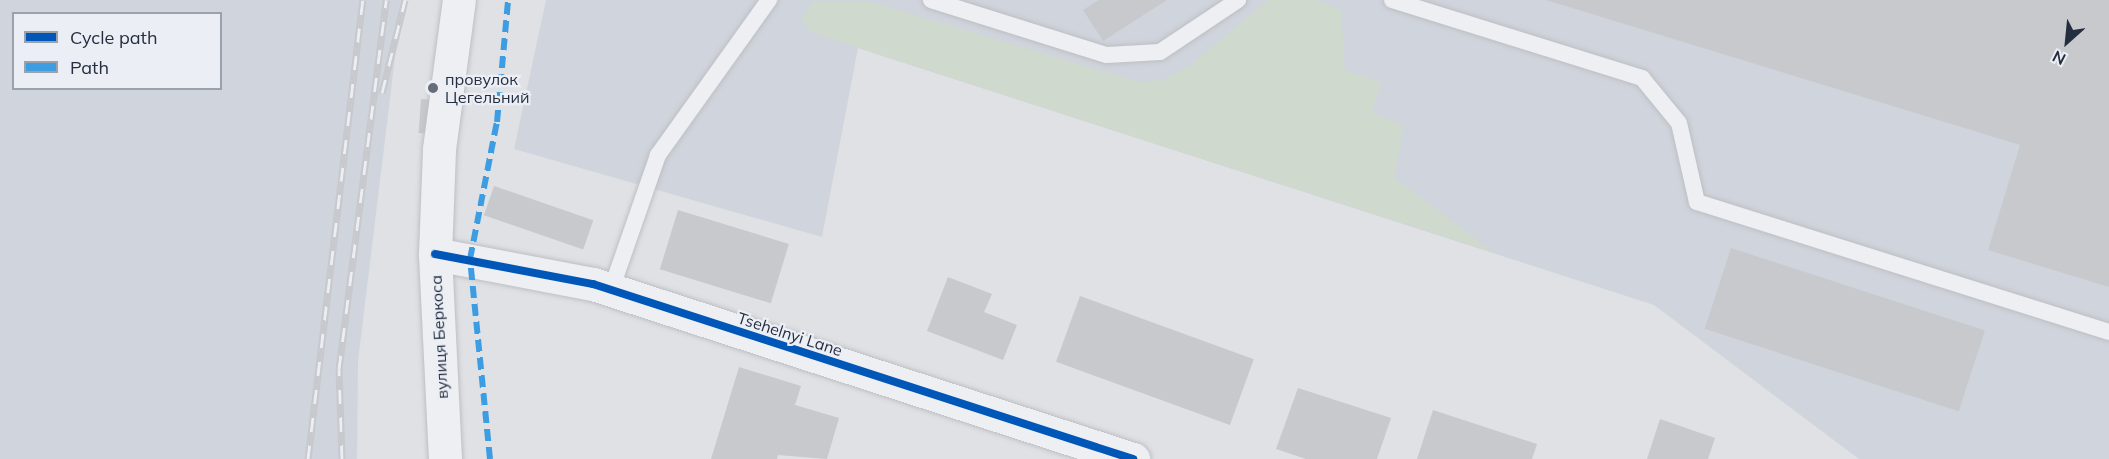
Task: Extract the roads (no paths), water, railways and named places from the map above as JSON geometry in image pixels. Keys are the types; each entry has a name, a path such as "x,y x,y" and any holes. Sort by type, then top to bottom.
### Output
{"street":[{"name":"вулиця Беркоса","path":"445,459 435,254 439,149 459,0"},
{"name":"Tsehelnyi Lane","path":"435,254 611,290 1133,459"}],"lane":[{"path":"611,290 658,155 769,0"},
{"path":"931,0 1107,55 1160,52 1238,0"},
{"path":"1392,0 1642,78 1679,123 1697,202 2109,332"}],"railway":[{"path":"308,459 363,0"},
{"path":"342,459 339,369 386,0"},
{"path":"382,93 405,0"}],"place":[{"name":"провулок Цегельний","path":"433,88"}]}
